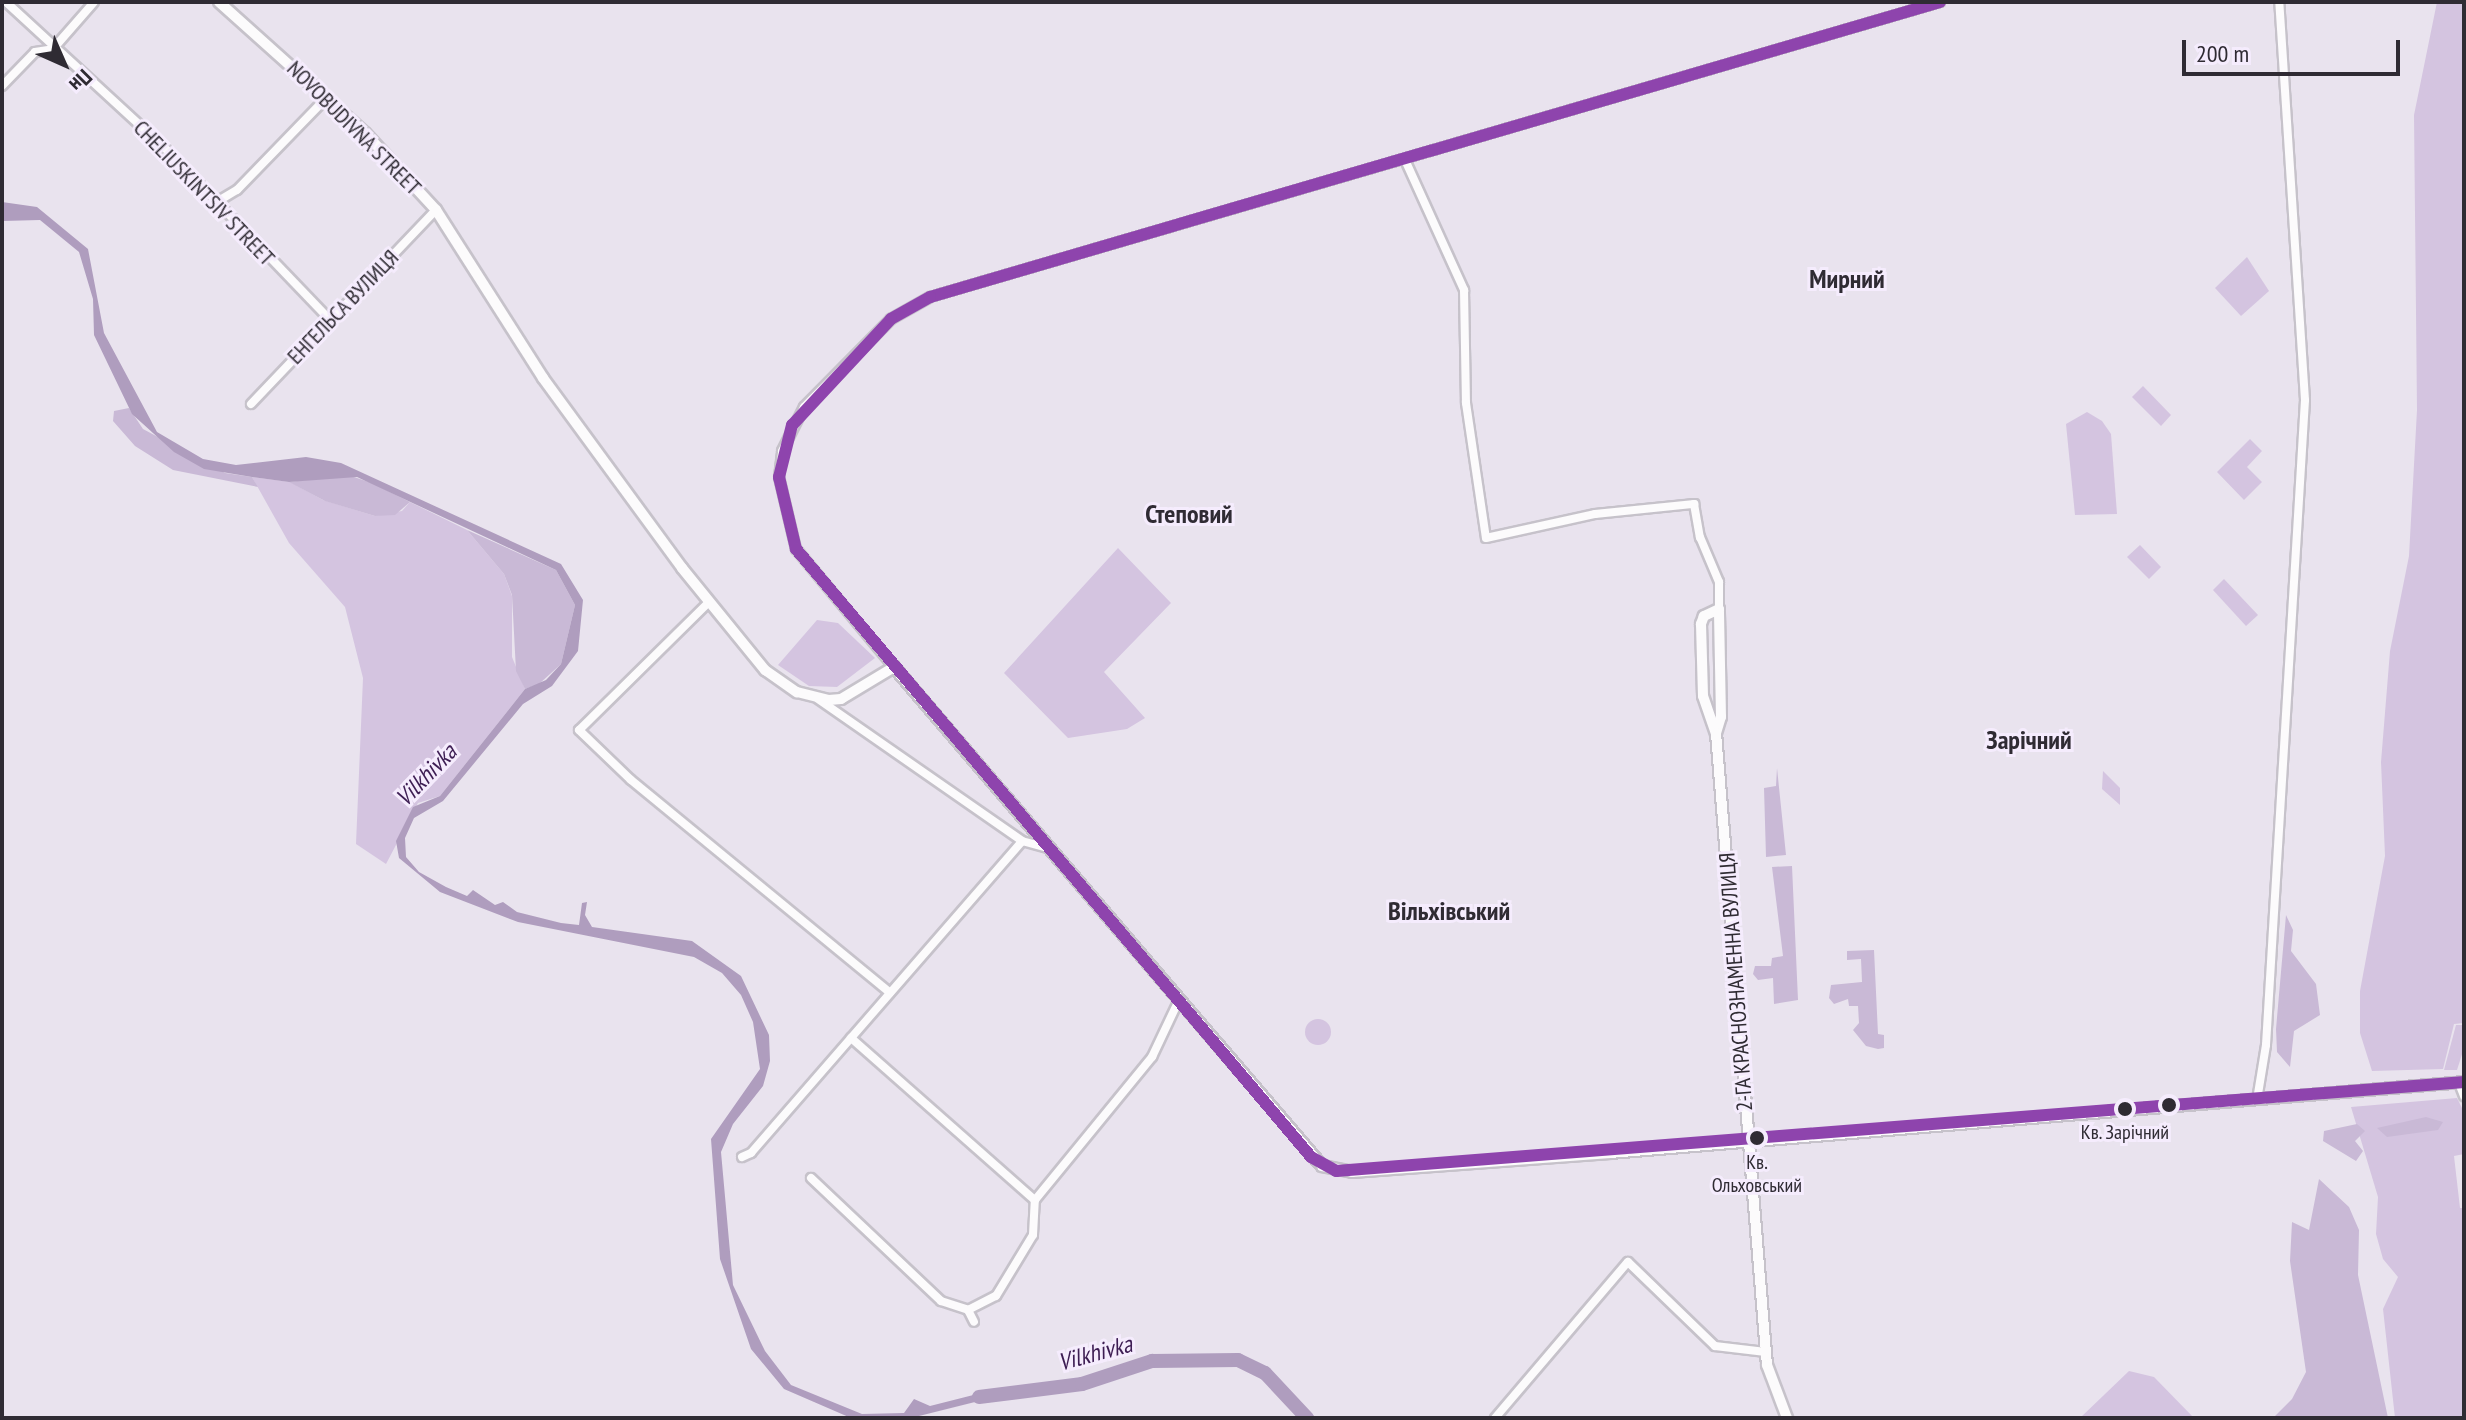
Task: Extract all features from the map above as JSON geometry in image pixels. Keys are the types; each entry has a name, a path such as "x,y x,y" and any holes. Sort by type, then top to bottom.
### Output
{"street":[{"name":"CHELIUSKINTSIV STREET","path":"6,2 53,49 170,153 330,320"},
{"path":"2,86 35,52 53,49 94,2"},
{"name":"NOVOBUDIVNA STREET","path":"219,2 327,97 436,210 543,378 708,603 765,670 814,697"},
{"path":"1940,2 1406,162 930,297 891,319 804,407 782,451 779,477 796,549 1311,1157 1336,1171 1748,1142 2461,1082 2464,1096"},
{"path":"2257,1100 2266,1045 2305,400 2279,2"},
{"path":"215,203 237,190 327,97"},
{"path":"1406,162 1464,290 1466,403 1486,538 1595,514 1694,504 1700,537 1719,582 1719,609"},
{"name":"ЕНГЕЛЬСА ВУЛИЦЯ","path":"251,404 436,210"},
{"path":"708,603 579,730 631,780 890,993"},
{"name":"2-ГА КРАСНОЗНАМЕННА ВУЛИЦЯ","path":"1716,733 1721,717 1719,609 1704,616 1701,624 1703,696 1716,733 1766,1352 1773,1388 1787,1418"},
{"path":"814,697 841,699 894,667"},
{"path":"814,697 1022,841 1051,849"},
{"path":"742,1157 751,1153 1022,841"},
{"path":"811,1178 941,1301 968,1310 996,1296 1033,1235 1035,1200 1152,1057 1178,1002"},
{"path":"851,1038 1035,1200"},
{"path":"1495,1418 1628,1262 1715,1346 1766,1352"},
{"path":"968,1310 974,1322"}],"shaded area":[{"path":"2437,2 2464,2 2464,1023 2454,1024 2443,1069 2372,1071 2360,1033 2360,991 2385,856 2381,762 2390,651 2409,556 2417,410 2414,115"},
{"path":"2,202 37,207 88,249 104,333 157,432 203,459 236,465 306,457 341,463 561,564 583,600 578,651 552,686 523,704 443,801 414,818 405,838 406,857 419,872 467,896 473,890 495,905 503,902 517,912 561,923 579,925 582,903 587,902 585,915 592,927 692,941 741,976 769,1035 770,1061 763,1086 733,1124 721,1152 733,1285 765,1351 791,1385 862,1414 904,1413 914,1399 930,1406 997,1389 999,1396 911,1418 851,1418 784,1389 751,1349 720,1259 711,1139 760,1069 753,1022 741,995 722,973 694,957 518,922 440,892 399,858 396,841 413,807 440,796 525,689 546,680 561,664 575,605 556,570 357,477 289,482 252,477 204,469 174,452 132,414 94,335 93,299 79,252 40,220 2,221"},
{"path":"2247,257 2269,291 2241,316 2215,288"},
{"path":"2143,386 2171,415 2161,426 2132,397"},
{"path":"129,408 143,429 225,473 252,477 258,487 173,470 135,446 113,421 114,411"},
{"path":"2087,412 2102,421 2111,434 2117,514 2075,515 2066,424"},
{"path":"2250,439 2262,451 2247,467 2262,482 2244,500 2217,472"},
{"path":"348,475 410,502 395,515 375,516 325,501 289,482"},
{"path":"252,477 290,482 323,500 375,516 402,511 410,502 467,530 504,574 512,596 512,657 525,689 440,796 418,803 386,864 356,844 363,678 345,607 289,543"},
{"path":"467,530 556,570 575,605 561,664 539,684 525,689 516,671 512,595 504,574"},
{"path":"2140,545 2161,567 2149,579 2127,557"},
{"path":"1118,548 1171,603 1104,672 1145,718 1127,729 1068,738 1004,673"},
{"path":"2224,579 2258,615 2246,626 2213,590"},
{"path":"817,620 838,623 875,658 837,687 809,686 778,665"},
{"path":"1777,768 1786,855 1766,857 1764,788 1776,786"},
{"path":"2103,771 2120,788 2120,805 2102,789"},
{"path":"1792,866 1798,1000 1774,1004 1773,978 1758,980 1753,974 1755,966 1771,966 1772,958 1783,956 1772,867"},
{"path":"2286,915 2293,930 2291,951 2316,984 2320,1015 2294,1031 2290,1067 2277,1052 2276,1029"},
{"path":"1874,950 1878,1034 1884,1035 1884,1048 1878,1049 1866,1046 1853,1030 1859,1023 1858,1006 1849,1006 1848,999 1834,1004 1829,998 1831,985 1862,982 1861,959 1847,960 1847,951"},
{"path":"1318,1019 1327,1023 1331,1032 1327,1041 1318,1045 1309,1041 1305,1032 1309,1023"},
{"path":"2456,1025 2464,1025 2464,1048 2457,1070 2444,1070"},
{"path":"2457,1098 2464,1112 2464,1154 2454,1156 2460,1208 2464,1208 2464,1418 2395,1418 2383,1309 2398,1277 2383,1259 2376,1234 2378,1197 2351,1107"},
{"path":"2426,1117 2443,1122 2438,1130 2387,1137 2377,1128"},
{"path":"2357,1124 2365,1131 2355,1141 2363,1151 2356,1161 2323,1141 2324,1131"},
{"path":"2319,1179 2349,1207 2359,1230 2358,1275 2388,1418 2273,1418 2292,1399 2306,1372 2290,1261 2292,1222 2309,1230"},
{"path":"2129,1371 2154,1377 2194,1418 2080,1418"}],"waterway":[{"name":"Vilkhivka","path":"979,1397 1082,1384 1152,1361 1238,1360 1265,1373 1307,1418"}],"transit line":[{"path":"1940,2 930,297 891,319 792,425 779,477 796,549 1311,1157 1336,1171 2464,1082"}],"place":[{"name":"Кв. Зарічний","path":"2125,1109"},
{"name":"Кв. Ольховський","path":"1757,1138"}],"district":[{"name":"Мирний","path":"1847,279"},
{"name":"Степовий","path":"1189,514"},
{"name":"Зарічний","path":"2029,740"},
{"name":"Вільхівський","path":"1449,911"}]}
